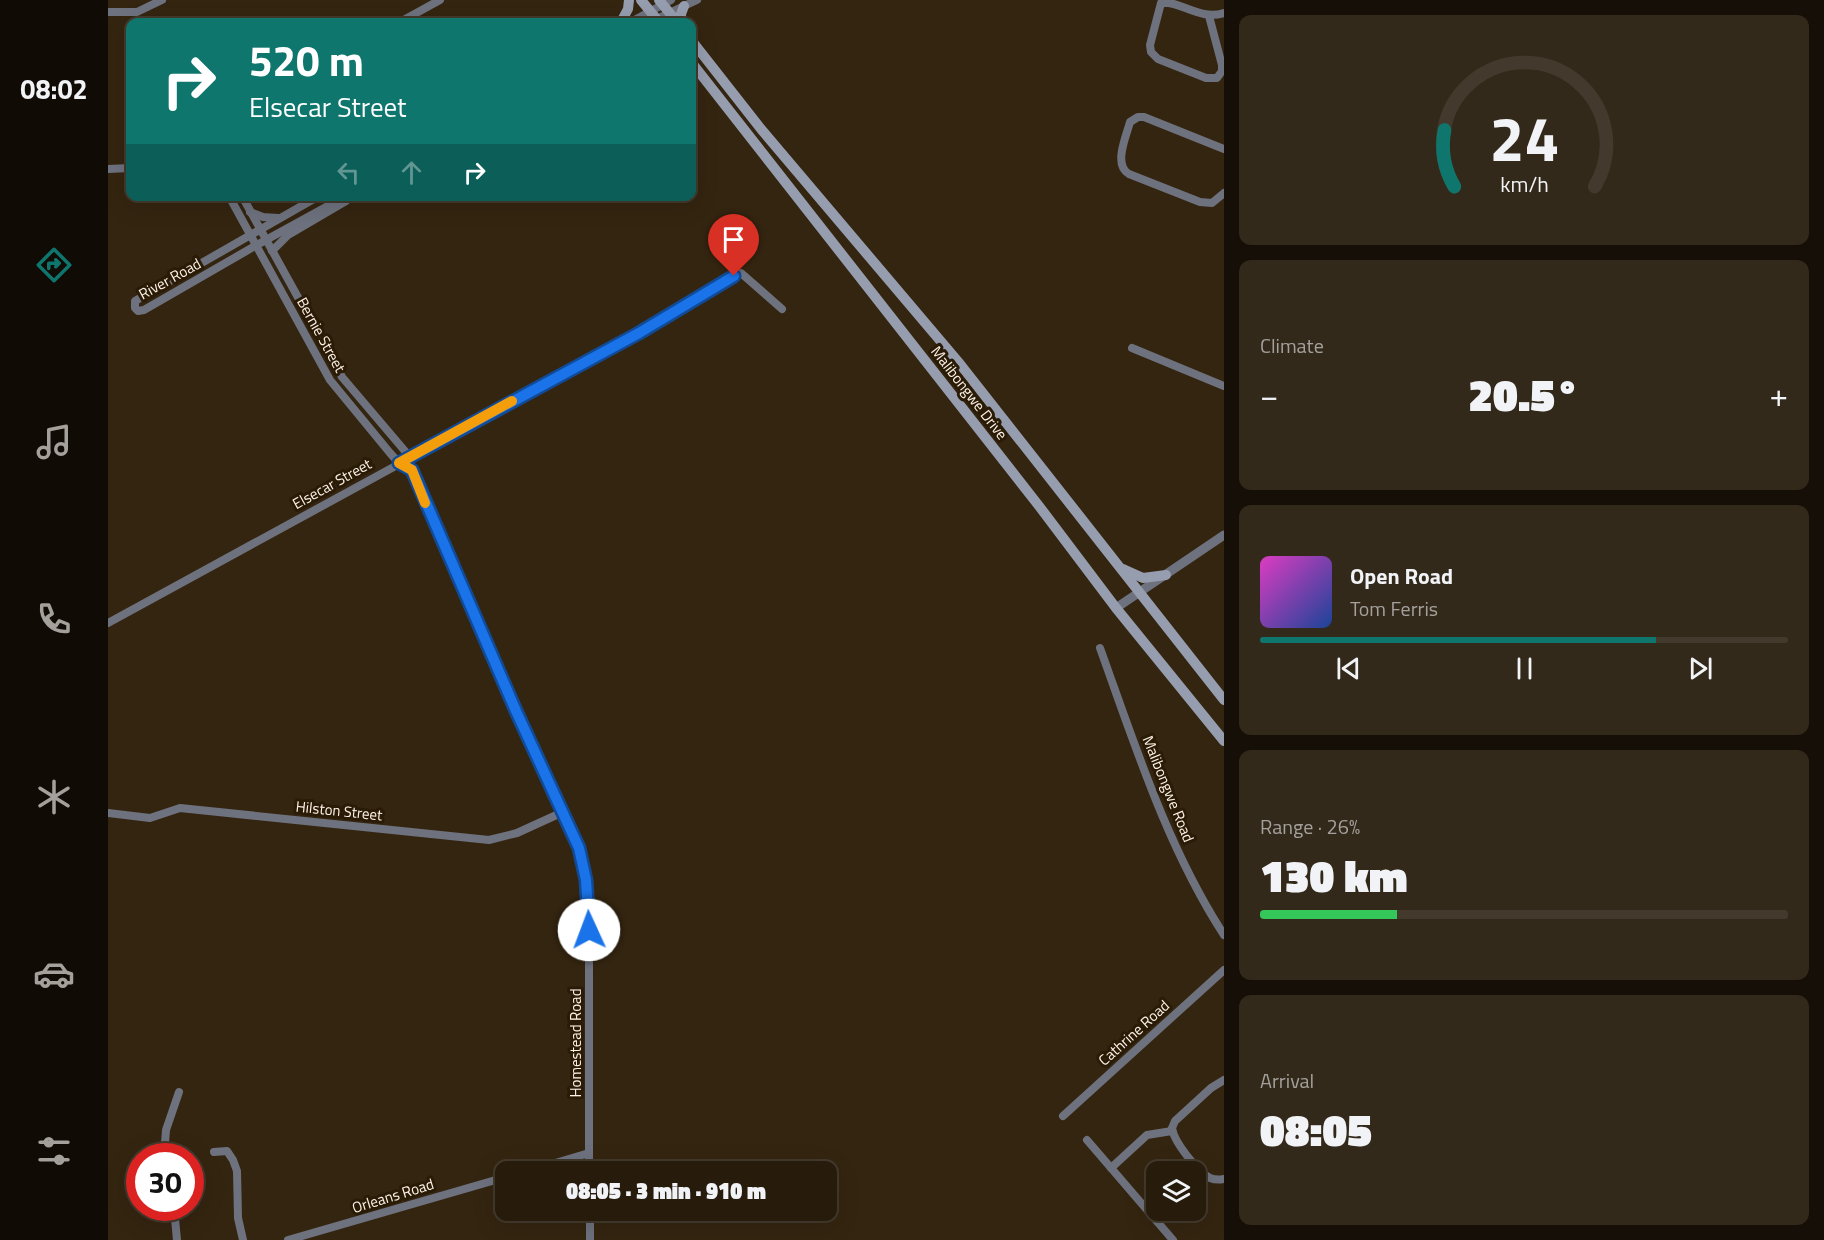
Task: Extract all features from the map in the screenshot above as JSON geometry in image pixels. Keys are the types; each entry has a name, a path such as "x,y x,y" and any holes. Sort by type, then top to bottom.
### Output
{"main road":[{"path":"623,18 628,9 629,0"},
{"path":"641,0 653,18"},
{"path":"665,4 676,18"},
{"path":"680,18 684,6"},
{"name":"Malibongwe Drive","path":"696,46 761,129 960,364 1224,700"},
{"name":"Malibongwe Drive","path":"696,68 1039,506 1116,608 1224,741"},
{"path":"1120,568 1143,578 1166,575"}],"street":[{"path":"108,12 137,12 162,0"},
{"path":"407,18 440,0"},
{"path":"655,18 665,4 684,6 697,0"},
{"path":"1209,15 1222,65 1222,71 1217,78 1206,78 1153,56 1150,45 1161,3 1172,1 1209,15 1224,13"},
{"path":"1224,149 1154,121 1138,117 1130,123 1121,162 1123,170 1129,174 1200,202 1212,203 1224,193"},
{"path":"108,169 126,168"},
{"name":"Bernie Street","path":"232,201 330,380 399,463 412,470"},
{"name":"Bernie Street","path":"244,201 344,380 410,457"},
{"name":"River Road","path":"310,201 135,301 135,308 138,311 144,310 337,201"},
{"path":"272,251 288,235 334,210 345,201"},
{"path":"250,212 269,218 280,218"},
{"name":"Elsecar Street","path":"108,623 639,333 728,279 741,273 782,309"},
{"path":"1132,348 1224,386"},
{"path":"410,457 412,470 516,711 563,812"},
{"path":"1116,608 1224,535"},
{"name":"Malibongwe Road","path":"1100,648 1169,831 1201,896 1224,934"},
{"name":"Hilston Street","path":"108,813 150,818 180,808 491,840 517,833 563,812"},
{"name":"Homestead Road","path":"563,812 582,856 589,915 589,1161"},
{"name":"Cathrine Road","path":"1063,1116 1224,970"},
{"path":"1224,1080 1211,1088 1174,1121 1172,1131 1179,1145 1207,1177 1216,1180 1224,1179"},
{"path":"165,1143 166,1130 179,1092"},
{"path":"1111,1168 1147,1135 1172,1131"},
{"path":"1087,1140 1173,1240"},
{"path":"214,1152 227,1151 235,1164 238,1218 243,1240"},
{"path":"562,1161 589,1153"},
{"name":"Orleans Road","path":"288,1240 495,1180"},
{"path":"175,1221 177,1240"},
{"path":"590,1221 590,1240"}],"slow traffic":[{"path":"425,503 412,470 399,463 512,401"}],"route":[{"path":"589,930 585,871 579,848 516,711 412,470 399,463 639,333 734,276"}]}
